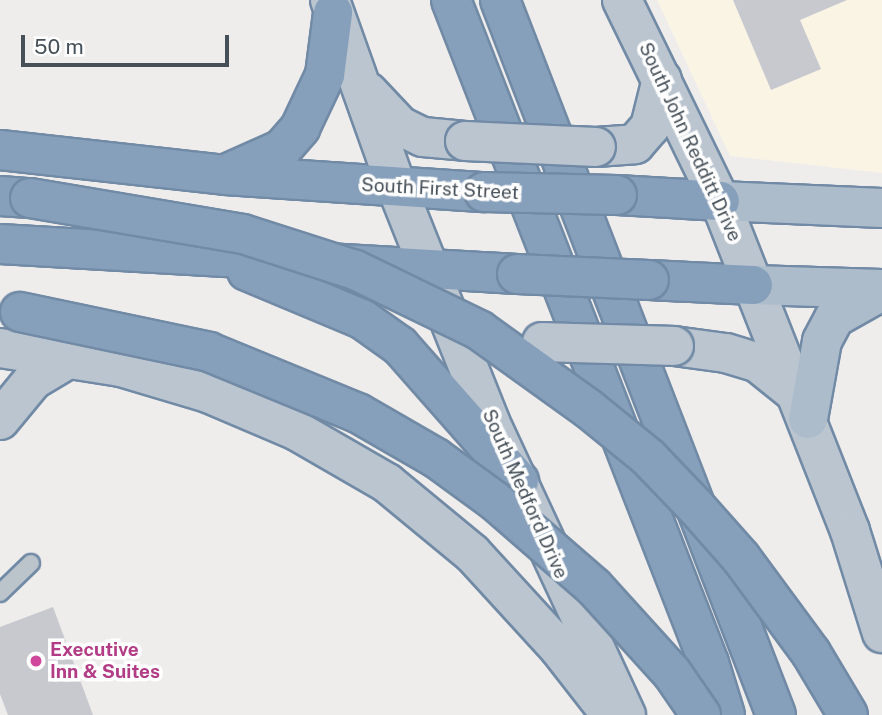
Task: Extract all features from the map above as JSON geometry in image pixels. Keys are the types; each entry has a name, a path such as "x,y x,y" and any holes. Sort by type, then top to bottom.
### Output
{"highway":[{"path":"451,0 709,663 725,715"},
{"path":"500,0 776,715"},
{"path":"225,174 282,149 300,128 325,75 331,7"},
{"name":"South First Street","path":"0,150 225,174 397,188 720,201"},
{"path":"15,197 243,234 355,270 479,330 618,433 695,506 757,579 811,653 848,715"},
{"path":"0,244 429,271 753,285"},
{"path":"205,257 277,281 341,310 400,346 519,481"},
{"path":"10,311 209,352 358,413 436,458 495,501 594,587 672,673 701,715"}],"main road":[{"name":"South John Redditt Drive","path":"622,0 720,201 753,285"},
{"path":"331,7 429,271"},
{"path":"362,85 400,127 423,137 596,147 635,144 650,127 662,79"},
{"name":"South First Street","path":"720,201 882,208"},
{"name":"South Medford Drive","path":"429,271 519,481 626,715"},
{"path":"882,290 753,285 803,408 882,633"},
{"path":"803,408 822,341 834,318 882,290"},
{"path":"473,376 518,344 542,342 674,346 726,353 758,363 803,408"},
{"path":"0,348 121,367 208,393 298,431 387,483 472,553 559,648 611,715"},
{"path":"0,420 33,380 68,359"}],"lane":[{"path":"0,593 31,563"}],"shaded area":[{"path":"657,0 882,0 882,173 730,156"}],"building":[{"path":"733,0 847,0 800,20 821,69 771,90"},
{"name":"Executive Inn & Suites","path":"53,607 93,715 8,715 0,694 0,627"}],"place":[{"name":"Executive Inn & Suites","path":"36,661"}]}
